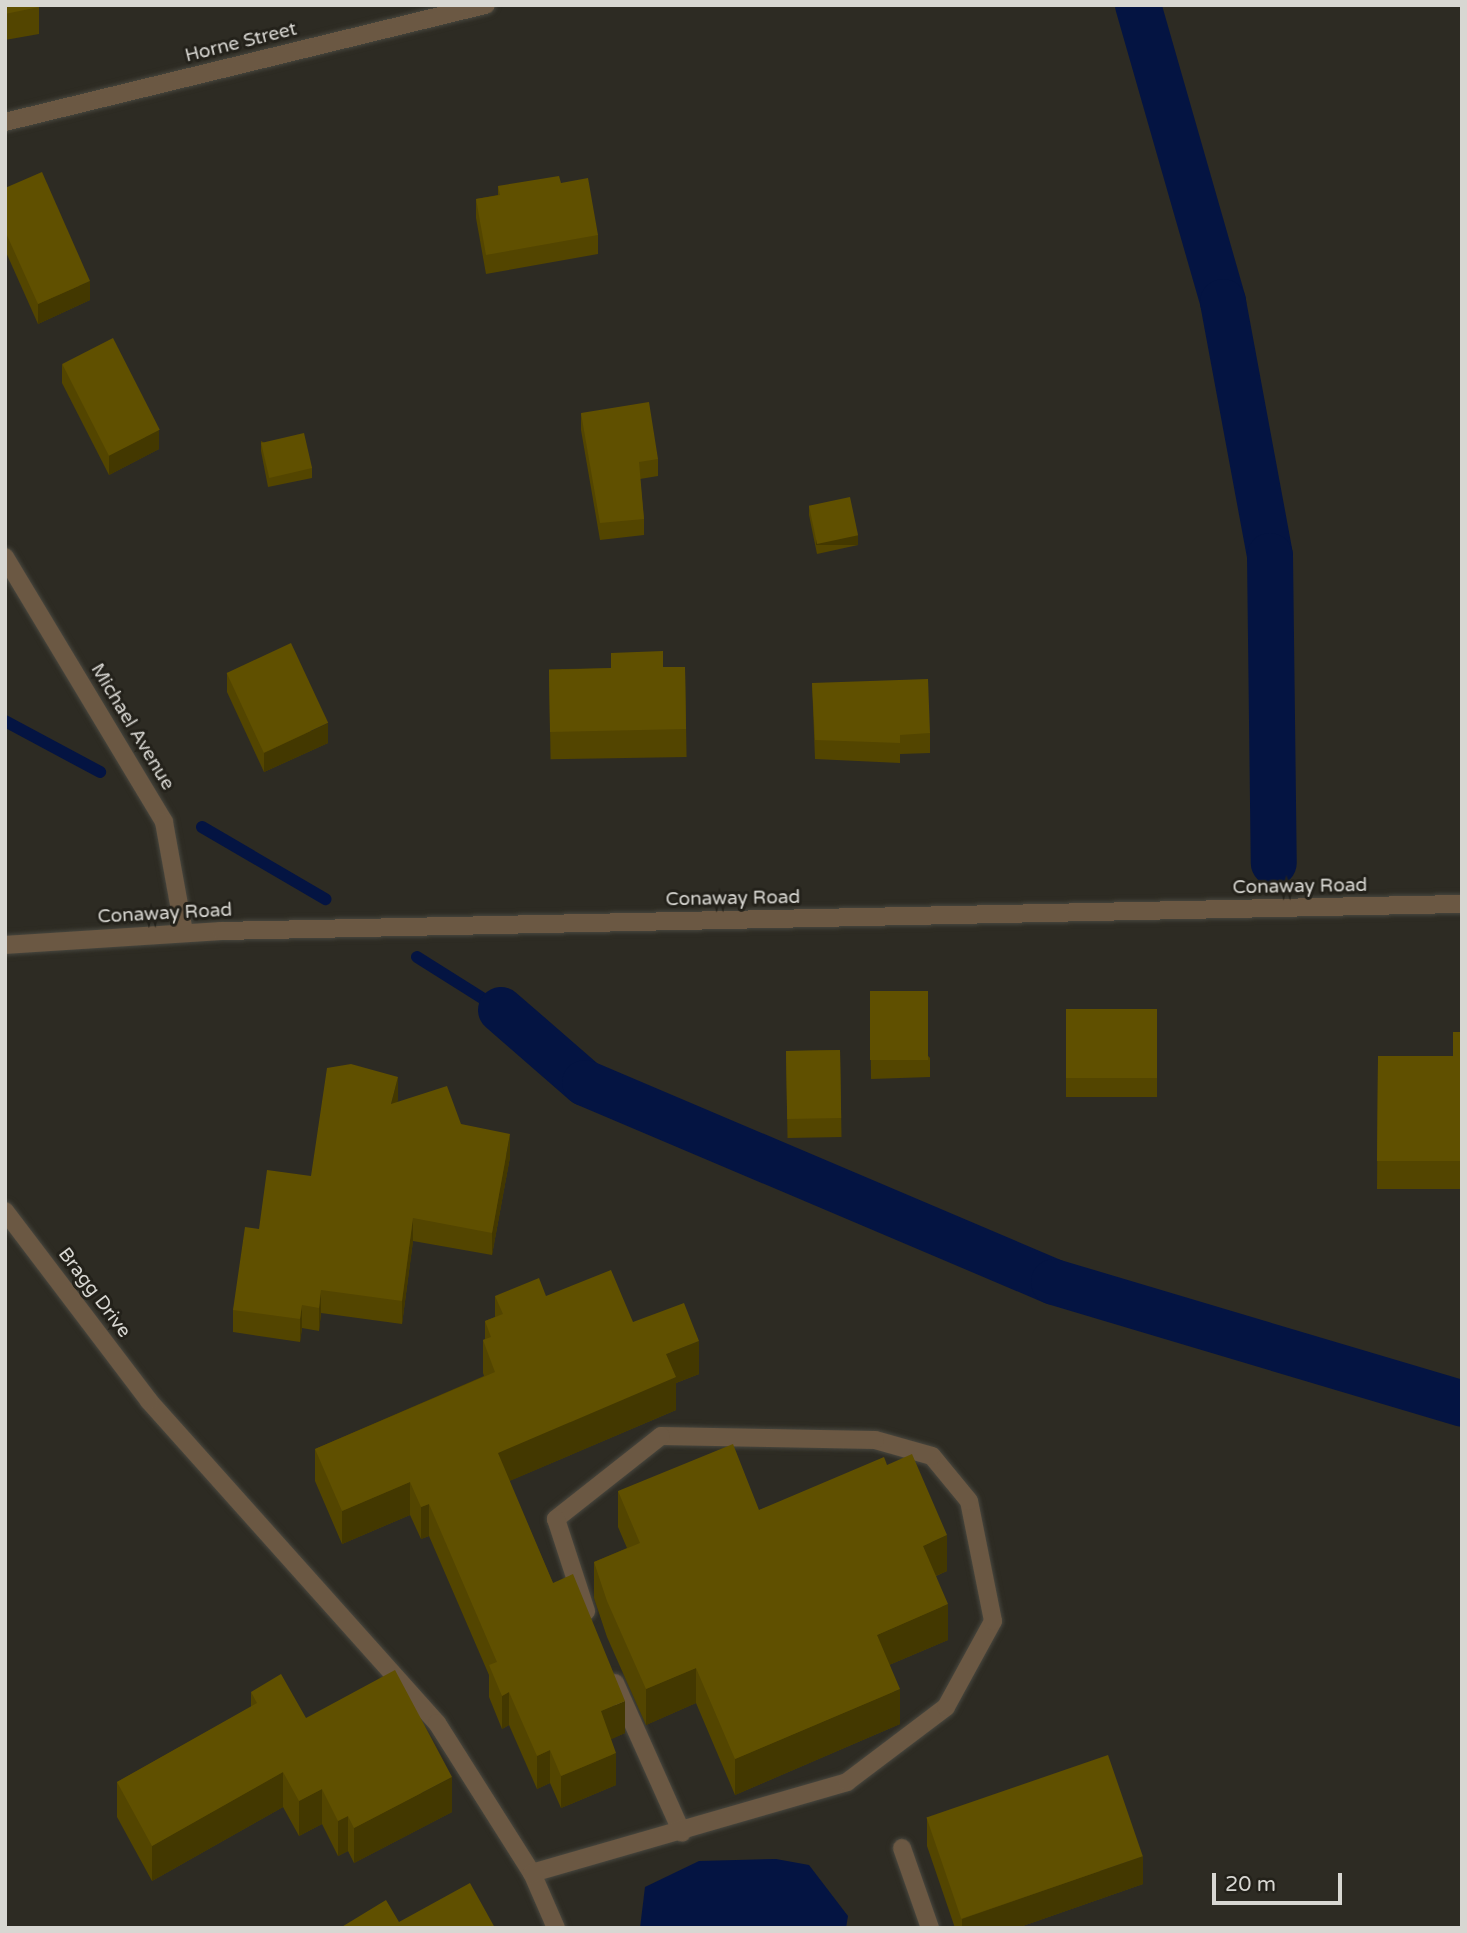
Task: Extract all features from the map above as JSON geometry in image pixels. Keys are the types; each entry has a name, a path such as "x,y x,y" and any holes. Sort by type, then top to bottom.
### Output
{"street":[{"name":"Horne Street","path":"5,122 486,5"},
{"name":"Michael Avenue","path":"5,557 164,822 184,932"},
{"name":"Conaway Road","path":"5,945 184,932 1462,904"},
{"name":"Bragg Drive","path":"5,1211 149,1401 437,1723 532,1873 556,1928"},
{"path":"532,1873 682,1833 847,1782 946,1707 993,1621 969,1501 932,1456 875,1440 661,1436 556,1519 592,1629"},
{"path":"608,1667 682,1833"},
{"path":"902,1848 930,1928"}],"water":[{"path":"776,1859 809,1865 848,1916 846,1928 640,1928 645,1887 699,1861"}],"building":[{"path":"5,5 38,5 39,7 5,14"},
{"path":"42,172 90,281 38,304 5,231 5,188"},
{"path":"559,176 561,183 588,178 598,235 486,255 476,199 500,195 498,186"},
{"path":"113,338 160,430 109,456 62,364"},
{"path":"649,402 658,459 639,462 644,519 600,523 581,413"},
{"path":"304,433 312,468 269,478 261,443"},
{"path":"850,497 858,535 817,544 809,506"},
{"path":"291,643 328,723 264,753 227,673"},
{"path":"663,651 663,667 685,667 686,729 550,732 549,670 611,668 611,653"},
{"path":"928,679 930,733 900,735 900,743 815,740 812,683"},
{"path":"870,991 928,991 928,1060 870,1060"},
{"path":"1066,1009 1157,1009 1157,1078 1066,1078"},
{"path":"1453,1032 1462,1032 1462,1161 1377,1161 1378,1056 1453,1056"},
{"path":"840,1050 841,1118 787,1119 786,1051"},
{"path":"351,1064 398,1077 391,1104 447,1086 461,1124 510,1134 492,1233 413,1218 402,1301 321,1290 319,1308 302,1305 300,1319 233,1310 245,1227 259,1229 267,1170 311,1176 327,1068"},
{"path":"611,1270 633,1322 684,1303 699,1341 666,1354 676,1377 498,1453 553,1583 573,1574 625,1701 601,1711 616,1753 561,1776 550,1750 537,1756 509,1692 502,1696 489,1665 497,1662 429,1504 421,1507 410,1482 342,1511 315,1449 495,1372 483,1340 491,1337 485,1321 503,1314 495,1296 539,1278 546,1296"},
{"path":"733,1444 759,1510 884,1457 887,1465 912,1454 947,1535 923,1546 948,1604 877,1635 900,1689 735,1759 696,1668 646,1689 607,1601 594,1562 640,1543 618,1491"},
{"path":"395,1670 452,1777 354,1828 348,1816 338,1821 322,1789 299,1801 283,1772 152,1846 117,1782 257,1703 251,1692 281,1674 306,1718"},
{"path":"1108,1755 1143,1856 961,1919 926,1818"},
{"path":"470,1883 495,1928 340,1928 386,1900 399,1922"}],"waterway":[{"path":"1138,5 1223,302 1270,556 1274,863"},
{"path":"5,721 100,772"},
{"path":"202,827 325,899"},
{"path":"417,957 501,1010"},
{"path":"501,1010 585,1083 1054,1282 1462,1404"}]}
